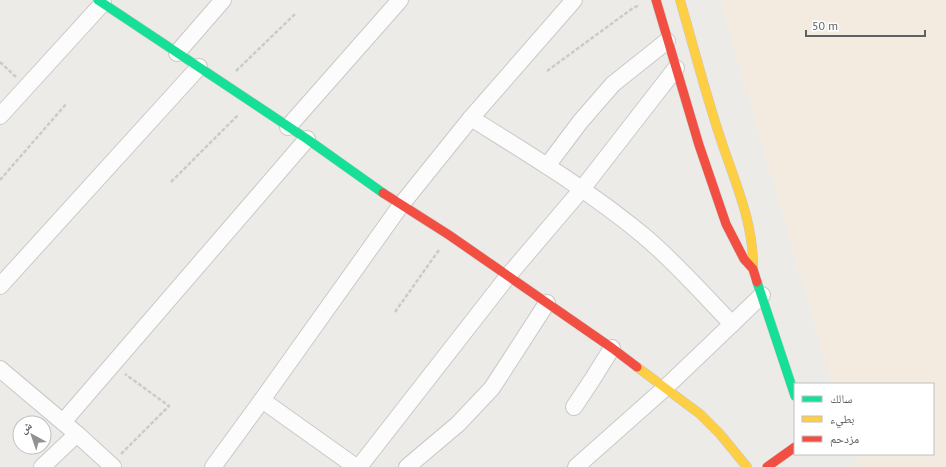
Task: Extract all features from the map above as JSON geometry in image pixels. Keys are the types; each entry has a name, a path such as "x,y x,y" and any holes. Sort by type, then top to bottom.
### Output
{"street":[{"path":"177,53 223,0"},
{"path":"288,127 400,0"},
{"path":"213,467 402,205 471,118 574,0"},
{"path":"656,0 676,68 703,117 746,214 754,255 753,269"},
{"path":"680,0 726,224 744,259 753,269 794,393"},
{"path":"0,116 101,2 307,139 402,205 449,235 612,348 710,424 747,467"},
{"path":"547,166 580,122 613,84 667,41"},
{"path":"0,286 199,67"},
{"path":"359,467 508,276 582,189 676,68"},
{"path":"471,118 582,189 644,236 690,280 732,324"},
{"path":"63,422 307,139"},
{"path":"576,467 665,388 762,295"},
{"path":"407,467 458,424 487,394 548,303"},
{"path":"574,407 612,348"},
{"path":"0,368 77,434 111,466"},
{"path":"262,400 356,467"},
{"path":"42,467 77,434"},
{"path":"767,467 794,448"}],"path":[{"path":"547,70 633,8 644,2"},
{"path":"223,84 295,14"},
{"path":"0,62 27,87"},
{"path":"170,182 250,102"},
{"path":"0,180 67,103"},
{"path":"395,312 449,235"},
{"path":"111,466 170,406 113,365"}],"sand":[{"path":"720,0 946,0 946,467 859,467 853,455 934,455 934,383 832,383"}],"traffic: fast":[{"path":"98,0 307,139 383,193"},
{"path":"757,282 794,393"}],"traffic: slow":[{"path":"680,0 711,108 743,205 751,236 753,269"},
{"path":"637,367 700,414 720,434 747,467"}],"traffic: jam":[{"path":"656,0 699,145 726,224 744,259 753,269 757,282"},
{"path":"383,193 449,235 637,367"},
{"path":"767,467 794,448"}]}
